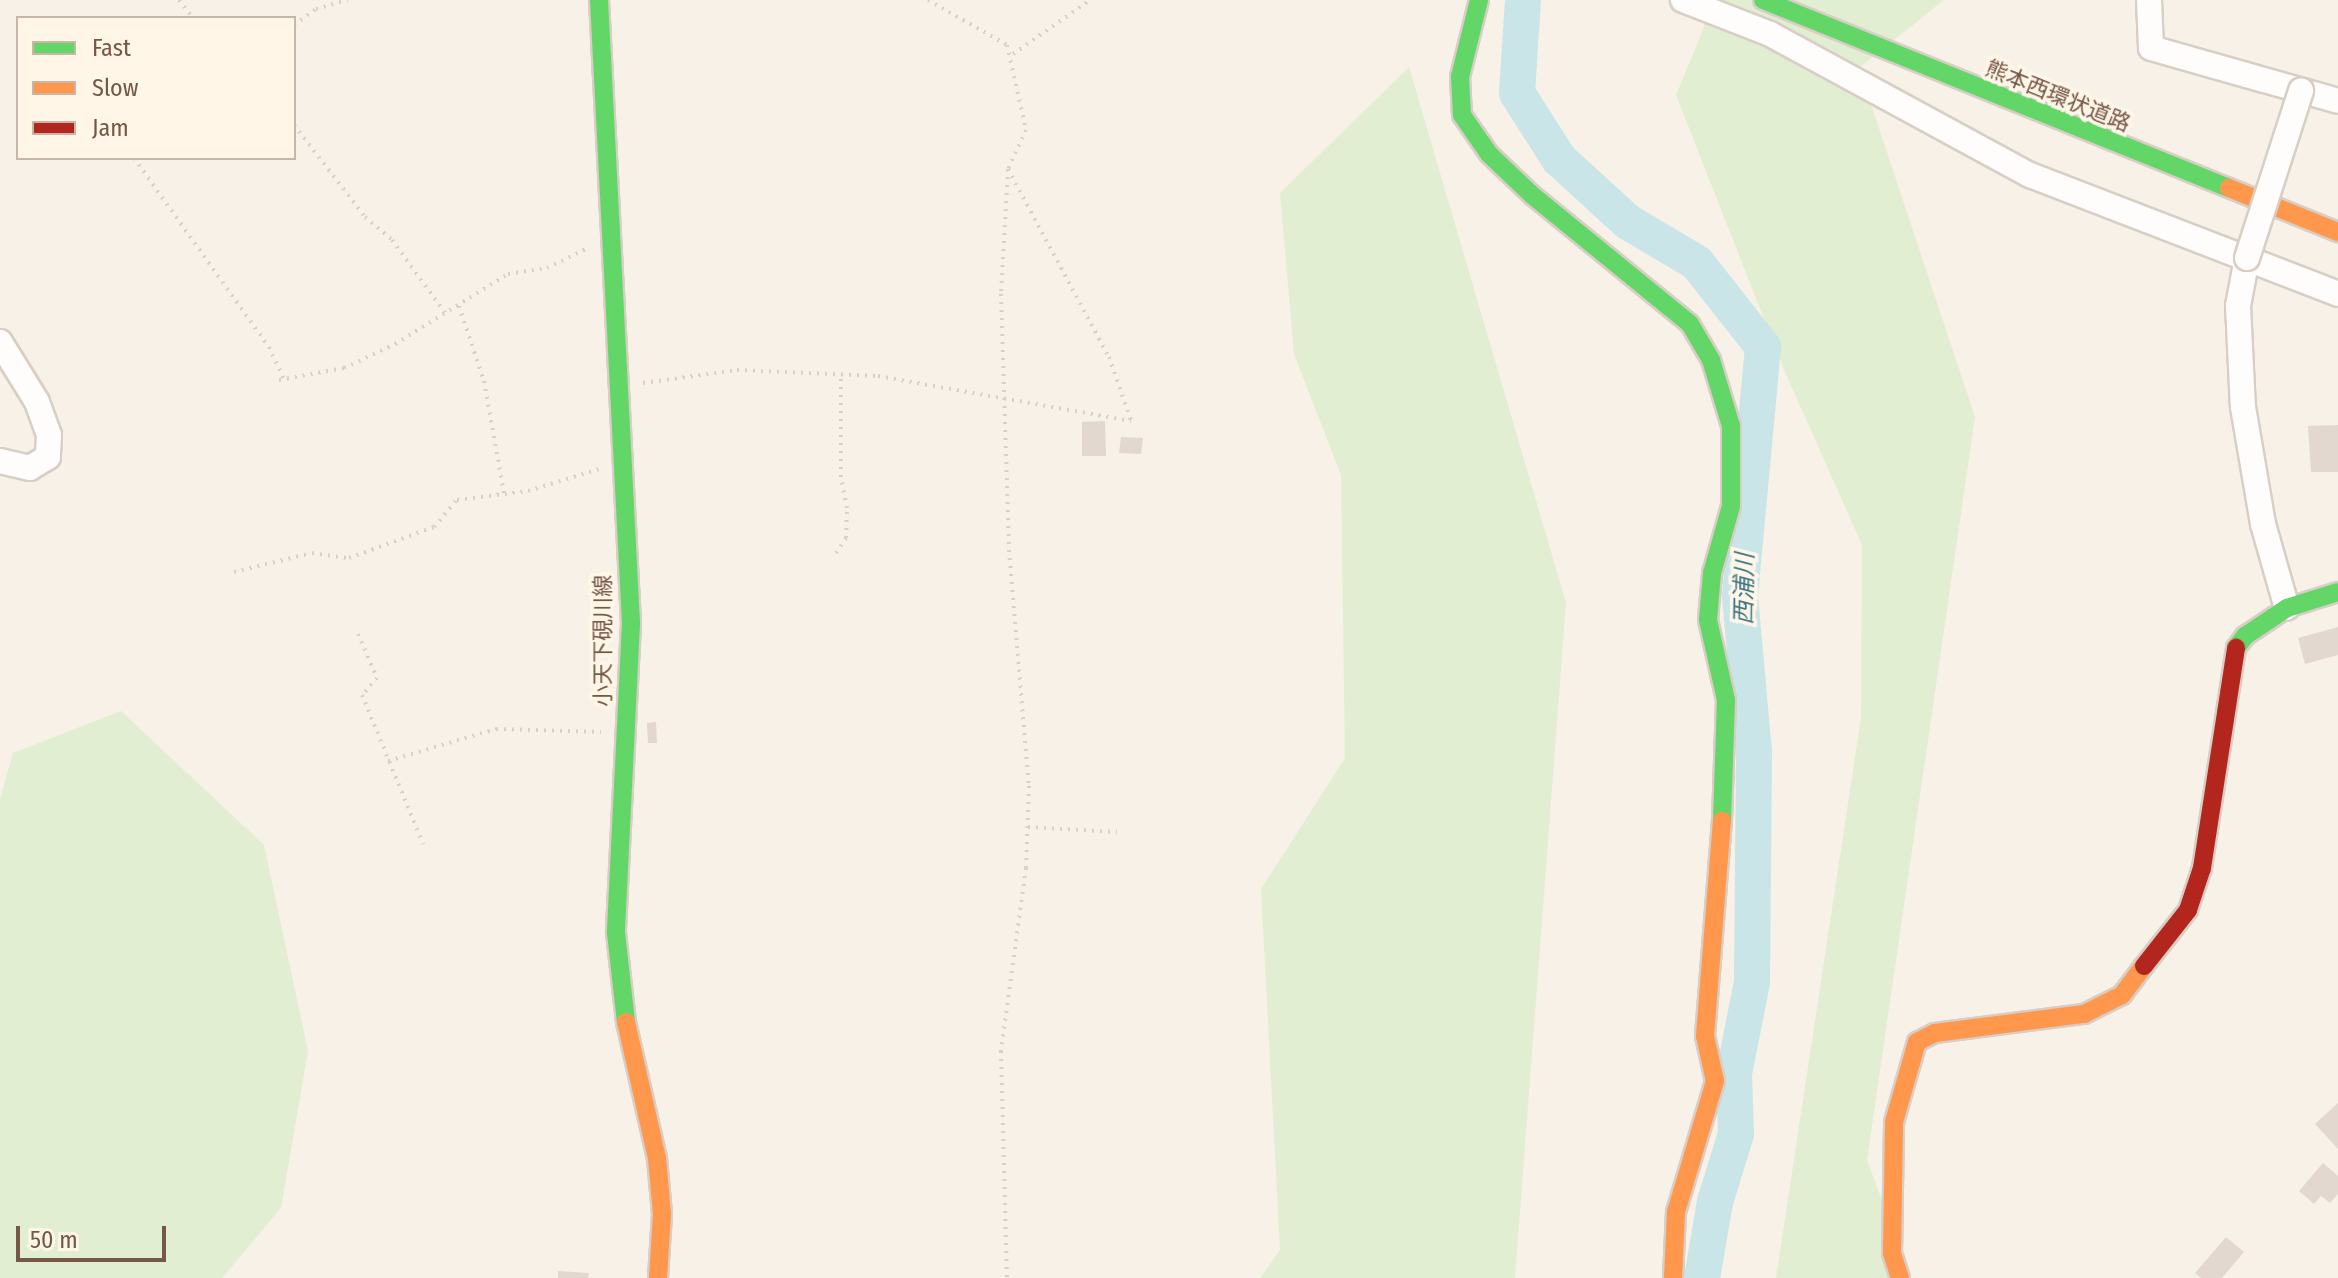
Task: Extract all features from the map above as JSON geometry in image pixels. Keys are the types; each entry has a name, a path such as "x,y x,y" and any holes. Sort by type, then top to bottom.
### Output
{"main road":[{"name":"小天下硯川線","path":"599,0 616,387 631,623 616,933 622,1005 657,1158 662,1214 658,1278"},
{"path":"1479,0 1460,77 1462,115 1489,154 1532,195 1690,324 1711,360 1731,426 1731,506 1712,573 1708,620 1726,700 1718,916 1705,1036 1715,1081 1676,1212 1673,1278"},
{"name":"熊本西環状道路","path":"1769,2 2338,232"},
{"path":"1900,1278 1892,1253 1894,1122 1917,1042 1935,1033 2084,1014 2122,995 2188,910 2202,868 2232,654 2245,636 2287,608 2338,592"}],"street":[{"path":"1683,0 1770,34 2030,175 2338,294"},
{"path":"2149,0 2151,48 2338,101"},
{"path":"2287,608 2263,524 2243,407 2238,306 2247,258 2301,91"},
{"path":"0,342 37,402 49,435 48,457 30,468 0,461"}],"path":[{"path":"179,0 191,16"},
{"path":"296,24 316,9 348,0"},
{"path":"928,0 1007,45 1013,54 1026,130 1008,169 1001,399 1015,649 1027,741 1028,827 1001,1051 1007,1278"},
{"path":"1013,54 1090,0"},
{"path":"296,128 365,217 392,240 446,314"},
{"path":"135,160 269,347 282,380 344,368 446,314 508,274 547,268 610,237"},
{"path":"616,387 737,370 878,376 1001,399 1097,411 1131,421 1109,357 1008,169"},
{"path":"459,306 484,381 504,493"},
{"path":"836,553 846,538 847,508 841,477 841,374"},
{"path":"234,572 312,553 349,558 434,527 457,500 504,493 621,464"},
{"path":"358,634 377,678 362,695 423,844"},
{"path":"388,761 496,729 627,733"},
{"path":"1028,827 1117,832"}],"green space":[{"path":"1708,0 1944,0 1859,68 1975,417 1867,1160 1911,1278 1776,1278 1861,718 1862,545 1785,372 1676,95 1703,30"},
{"path":"1409,67 1566,603 1515,1278 1260,1278 1280,1250 1261,889 1345,758 1341,475 1294,354 1280,193"},
{"path":"121,711 264,845 308,1051 281,1208 222,1278 0,1278 0,799 13,753"}],"building":[{"path":"1105,421 1106,456 1082,456 1082,422"},
{"path":"2338,425 2338,472 2311,472 2308,426"},
{"path":"1121,437 1143,438 1141,454 1119,453"},
{"path":"2338,627 2338,655 2305,664 2298,638"},
{"path":"656,722 657,743 648,743 647,723"},
{"path":"2338,1103 2338,1149 2315,1124"},
{"path":"2323,1163 2338,1176 2338,1194 2330,1203 2321,1196 2314,1204 2299,1191"},
{"path":"2226,1237 2244,1252 2222,1278 2201,1278 2195,1273"},
{"path":"558,1271 589,1273 588,1278 558,1278"}],"waterway":[{"name":"西浦川","path":"1523,0 1517,93 1559,159 1628,222 1697,263 1763,347 1740,596 1754,752 1752,982 1734,1074 1736,1134 1715,1202 1702,1278"}],"traffic: fast":[{"path":"599,0 631,623 616,933 626,1022"},
{"path":"1479,0 1460,77 1462,115 1489,154 1532,195 1690,324 1711,360 1731,426 1731,506 1712,573 1708,620 1726,700 1722,821"},
{"path":"1763,0 2229,188"},
{"path":"2236,648 2245,636 2287,608 2338,592"}],"traffic: slow":[{"path":"2229,188 2338,232"},
{"path":"1673,1278 1676,1212 1715,1081 1705,1036 1722,821"},
{"path":"1900,1278 1892,1253 1894,1122 1917,1042 1935,1033 2084,1014 2122,995 2144,966"},
{"path":"626,1022 657,1158 662,1214 658,1278"}],"traffic: jam":[{"path":"2144,966 2188,910 2202,868 2236,648"}]}
